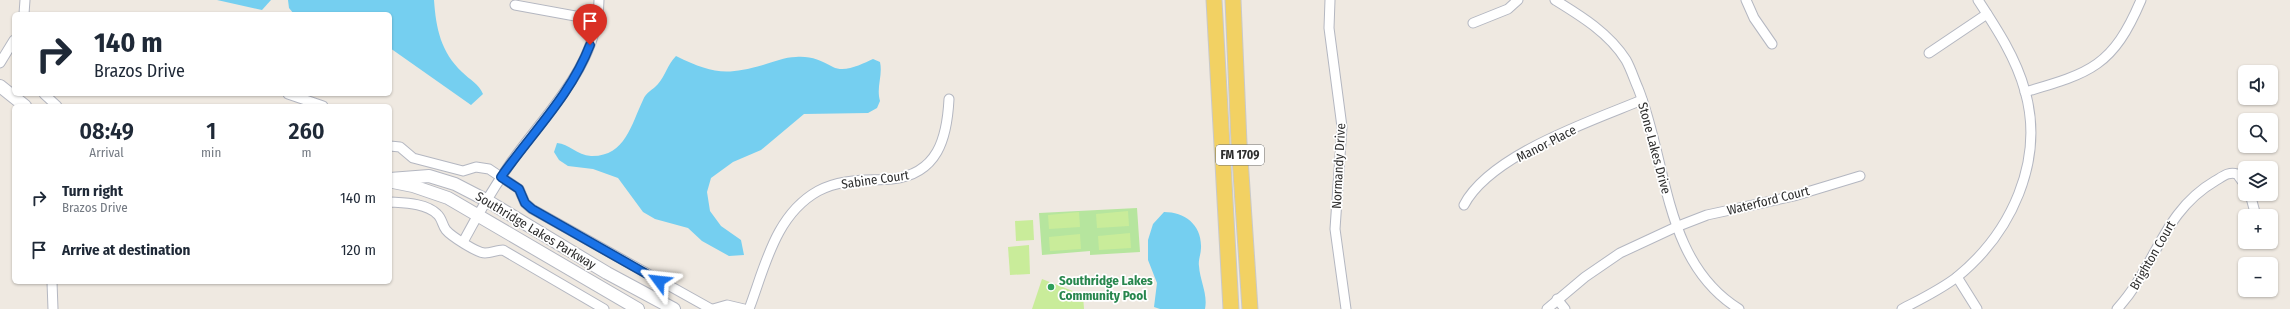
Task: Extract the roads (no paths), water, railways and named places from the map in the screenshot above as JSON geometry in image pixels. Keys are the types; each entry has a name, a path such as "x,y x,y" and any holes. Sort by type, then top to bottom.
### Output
{"main road":[{"name":"FM 1709","path":"1214,0 1231,309"},
{"name":"FM 1709","path":"1233,0 1239,143 1250,309"}],"street":[{"path":"24,12 25,0"},
{"path":"463,242 486,200 501,177 561,97 577,72 587,54 597,20 598,0"},
{"name":"Normandy Drive","path":"1330,0 1329,28 1342,127 1335,229 1346,309"},
{"path":"1473,23 1508,10 1518,0"},
{"name":"Stone Lakes Drive","path":"1555,0 1593,24 1620,51 1627,62 1642,100 1676,227 1689,256 1699,272 1722,296 1739,309"},
{"path":"1746,0 1754,18 1772,44"},
{"path":"1902,309 1930,295 1957,277 1976,259 2007,219 2020,192 2030,145 2031,129 2025,92 2008,47 1978,0"},
{"path":"2025,92 2084,73 2101,61 2111,53 2129,29 2142,0"},
{"path":"515,5 597,20"},
{"path":"1929,52 1987,14"},
{"path":"0,63 10,55"},
{"path":"0,86 12,96"},
{"path":"12,96 22,104"},
{"path":"46,96 55,104"},
{"path":"294,96 317,104"},
{"name":"Sabine Court","path":"749,309 773,243 781,227 798,206 818,192 838,183 894,179 914,174 922,169 941,146 947,128 949,99"},
{"name":"Manor Place","path":"1464,205 1471,191 1478,184 1518,156 1547,139 1642,100"},
{"name":"Southridge Lakes Parkway","path":"392,146 400,147 413,158 463,171 476,167 484,167 519,189 525,203 532,209 712,309 727,305 744,309"},
{"name":"Brighton Court","path":"2117,309 2140,278 2172,219 2204,187 2227,174 2238,174"},
{"name":"Southridge Lakes Parkway","path":"392,180 429,176 455,184 486,200 607,273 674,309"},
{"name":"Waterford Court","path":"1547,309 1558,299 1620,253 1676,227 1706,215 1794,196 1860,176"},
{"name":"Southridge Lakes Parkway","path":"392,180 414,186 448,198 638,309"},
{"path":"392,202 418,205 431,210 438,214 445,229 463,242 485,253 503,250 604,309"},
{"path":"1957,277 1977,309"},
{"path":"52,284 53,309"},
{"path":"1558,299 1565,309"}],"water":[{"path":"217,0 271,0 262,10"},
{"path":"288,0 434,0 436,21 444,48 455,64 477,85 483,94 471,105 392,49 392,12 292,12 289,8"},
{"path":"676,56 699,66 718,71 738,71 792,57 820,60 838,69 853,67 873,59 880,62 880,101 877,108 868,113 804,114 761,150 733,162 711,178 707,192 710,211 721,226 741,240 744,255 729,256 702,241 688,228 655,219 643,212 618,178 593,169 568,166 559,160 554,152 557,143 565,145 581,154 591,156 603,155 612,151 625,138 644,97 661,81"},
{"path":"1164,212 1179,214 1185,217 1191,221 1199,233 1201,248 1199,264 1205,293 1205,309 1160,309 1154,307 1157,283 1148,260 1148,240 1153,224"}],"place":[{"name":"Southridge Lakes Community Pool","path":"1051,287"}]}
